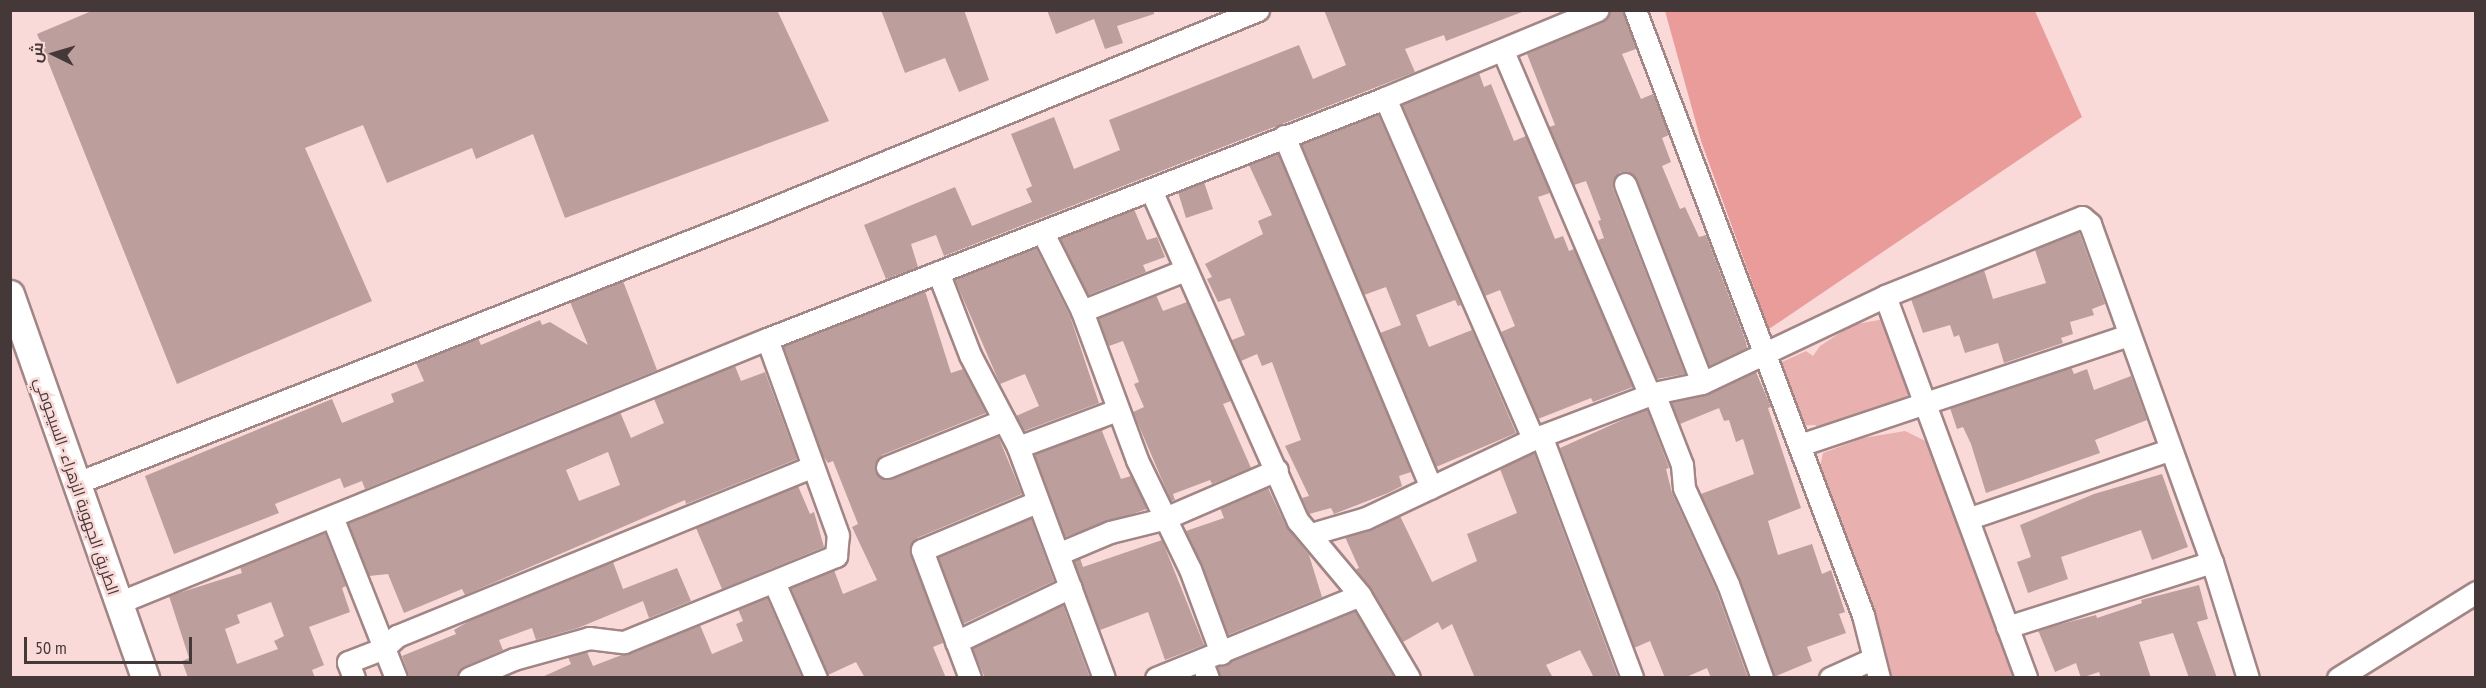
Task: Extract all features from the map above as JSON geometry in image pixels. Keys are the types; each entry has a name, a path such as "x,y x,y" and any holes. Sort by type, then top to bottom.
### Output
{"main road":[{"name":"الطريق الجهوية الزهراء - السيجومي","path":"10,294 145,678"}],"street":[{"path":"77,483 758,214 1258,10"},
{"path":"118,603 333,519 766,339 1385,98 1503,51 1597,10"},
{"path":"1635,10 1863,615 1875,668 1830,678"},
{"path":"1503,51 1682,465 1684,488 1728,584 1762,678"},
{"path":"1385,98 1537,439 1632,678"},
{"path":"1284,136 1431,487"},
{"path":"1625,184 1702,384"},
{"path":"1151,190 1298,521 1360,595 1409,678"},
{"path":"1311,534 1366,518 1537,439 1652,394 1702,384 1763,351 1885,296 2082,217 2090,224 2169,450 2212,562 2248,678"},
{"path":"1043,233 1082,311 1117,410 1164,519 1190,569 1221,653"},
{"path":"1082,311 1185,270"},
{"path":"938,272 970,355 1018,447 1037,502 1060,553 1104,678"},
{"path":"1885,296 1970,518 2026,678"},
{"path":"1800,445 1925,400 2128,335"},
{"path":"469,678 513,659 589,638 624,642 829,561 839,551 838,535 766,339"},
{"path":"1018,447 1117,410"},
{"path":"887,467 1004,420"},
{"path":"1970,518 2169,450"},
{"path":"354,678 348,662 384,648 396,636 811,466"},
{"path":"1060,553 1110,532 1164,519 1277,470"},
{"path":"970,678 922,550 1037,502"},
{"path":"333,519 396,678"},
{"path":"2007,627 2212,562"},
{"path":"774,582 816,678"},
{"path":"956,642 1071,587"},
{"path":"2338,678 2475,592"},
{"path":"1156,678 1205,669 1221,653 1360,595"}],"shaded area":[{"path":"1665,11 2035,11 2082,117 1769,329 1701,141"},
{"path":"1889,318 1911,393 1873,421 1825,432 1815,425 1791,426 1764,380 1782,362 1806,351 1813,356 1820,346 1852,325"},
{"path":"1905,431 1936,446 2015,677 1882,677 1819,471 1823,453 1863,438"}],"building":[{"path":"94,10 777,10 829,121 565,218 533,134 476,159 472,148 387,183 363,125 305,148 372,301 177,384 37,34"},
{"path":"881,10 964,10 989,80 959,92 945,58 905,73"},
{"path":"1047,10 1154,10 1154,14 1117,26 1123,43 1105,49 1094,19 1056,34"},
{"path":"1324,10 1522,12 1446,41 1444,35 1405,49 1415,72 944,256 936,235 911,244 918,267 886,279 864,225 955,187 972,226 1032,202 1026,189 1032,186 1011,134 1054,117 1074,169 1120,150 1109,120 1299,45 1313,79 1346,65"},
{"path":"1610,10 1623,10 1636,49 1622,54 1641,99 1653,94 1669,135 1662,138 1671,162 1662,166 1680,209 1685,207 1699,237 1706,235 1747,348 1709,366 1637,179 1628,172 1620,172 1613,181 1613,189 1685,374 1657,379 1598,240 1604,238 1598,221 1601,220 1586,181 1574,185 1549,127 1555,125 1527,54 1602,22"},
{"path":"1479,73 1484,87 1491,84 1514,141 1526,136 1550,193 1538,197 1555,239 1563,236 1569,251 1574,249 1633,387 1593,402 1591,398 1538,419 1501,332 1515,326 1500,290 1485,296 1402,105"},
{"path":"1378,114 1461,305 1458,306 1455,300 1416,315 1429,347 1472,330 1516,433 1436,467 1380,333 1401,325 1386,287 1364,295 1301,144"},
{"path":"1278,154 1411,472 1399,476 1402,486 1334,514 1331,508 1309,514 1302,498 1309,496 1285,446 1301,440 1272,362 1262,366 1257,354 1241,361 1232,340 1245,335 1230,298 1218,302 1207,279 1212,277 1205,264 1263,234 1258,221 1272,215 1249,165"},
{"path":"1204,182 1213,209 1186,218 1178,192"},
{"path":"1134,209 1147,240 1157,237 1165,257 1143,265 1146,272 1088,295 1060,238"},
{"path":"2079,232 2105,304 2092,309 2094,315 2070,322 2073,334 2061,338 2063,343 2004,363 1998,343 1965,353 1959,335 1954,337 1950,325 1923,333 1911,299 1984,270 1993,299 2046,283 2035,250"},
{"path":"1036,248 1070,316 1099,403 1024,431 1016,416 1039,406 1025,374 1000,384 955,280"},
{"path":"623,281 657,370 365,489 362,481 344,488 340,478 275,504 279,513 174,554 145,476 332,399 342,423 394,402 391,394 424,381 416,363 478,338 481,345 540,320 542,325 550,322 588,345 570,302"},
{"path":"925,291 951,373 963,369 986,413 882,455 875,465 875,472 885,479 892,479 998,436 1022,494 917,538 910,548 943,643 933,647 946,678 865,678 856,662 828,675 791,588 834,570 843,594 877,580 852,527 858,524 833,461 828,463 823,456 783,346"},
{"path":"1156,295 1163,311 1187,302 1231,401 1223,404 1251,468 1212,484 1210,480 1173,494 1175,500 1171,501 1133,412 1144,407 1134,384 1139,382 1123,341 1109,346 1098,318"},
{"path":"735,366 741,381 765,372 797,459 686,504 685,500 465,595 462,589 404,613 388,574 369,576 348,523 620,412 631,438 664,423 654,399","holes":["608,452 620,485 579,501 566,470"]},
{"path":"2071,367 2074,374 2087,369 2094,390 2131,376 2147,420 2095,440 2100,453 1986,493 1971,444 1963,427 1957,429 1950,408"},
{"path":"1756,372 1771,407 1768,408 1801,508 1768,521 1778,555 1812,544 1822,574 1831,570 1845,612 1839,614 1846,633 1807,647 1812,661 1774,677 1740,580 1701,494 1754,474 1743,439 1736,442 1729,420 1724,421 1719,408 1680,424 1671,402 1707,395"},
{"path":"1647,409 1669,468 1666,469 1672,493 1716,589 1748,678 1711,678 1707,668 1684,678 1665,678 1650,641 1634,648 1560,448"},
{"path":"1109,427 1102,431 1121,479 1131,476 1147,509 1065,537 1034,454"},
{"path":"1534,453 1618,678 1594,678 1580,650 1546,665 1553,678 1475,678 1452,624 1442,630 1438,622 1403,642 1356,569 1359,568 1345,537 1400,516 1432,582 1477,561 1467,534 1517,513 1500,469"},
{"path":"2162,474 2188,547 2152,560 2141,530 2061,557 2068,579 2028,593 2017,562 2031,557 2020,525 2094,494"},
{"path":"798,486 810,514 814,512 824,547 722,589 696,528"},
{"path":"1268,488 1286,526 1309,555 1322,597 1228,635 1186,531 1224,518 1220,508"},
{"path":"1031,518 1054,581 963,624 938,557"},
{"path":"325,533 346,586 342,588 350,612 309,627 324,665 312,670 315,678 188,678 182,661 189,658 169,596 242,573 240,567","holes":["271,602 284,636 274,641 278,649 237,664 225,629 240,623 237,615"]},
{"path":"1162,540 1204,645 1165,660 1148,612 1100,630 1074,561 1080,558 1083,567"},
{"path":"613,562 623,589 677,568 691,601 649,618 643,601 578,628 536,640 532,628 499,640 503,650 464,667 456,678 410,678 402,656 456,634 454,630 474,618"},
{"path":"2199,585 2208,619 2197,622 2217,678 2189,678 2173,633 2139,642 2151,678 2101,678 2099,672 2081,678 2076,663 2055,672 2038,630 2096,615 2097,618 2142,603 2141,600"},
{"path":"767,598 802,678 540,678 571,664 568,657 587,652 593,666 700,625 712,654 743,641 736,624 743,621 738,609"},
{"path":"1063,605 1090,678 985,678 972,648"},
{"path":"1355,611 1394,678 1220,678 1217,667"}]}
